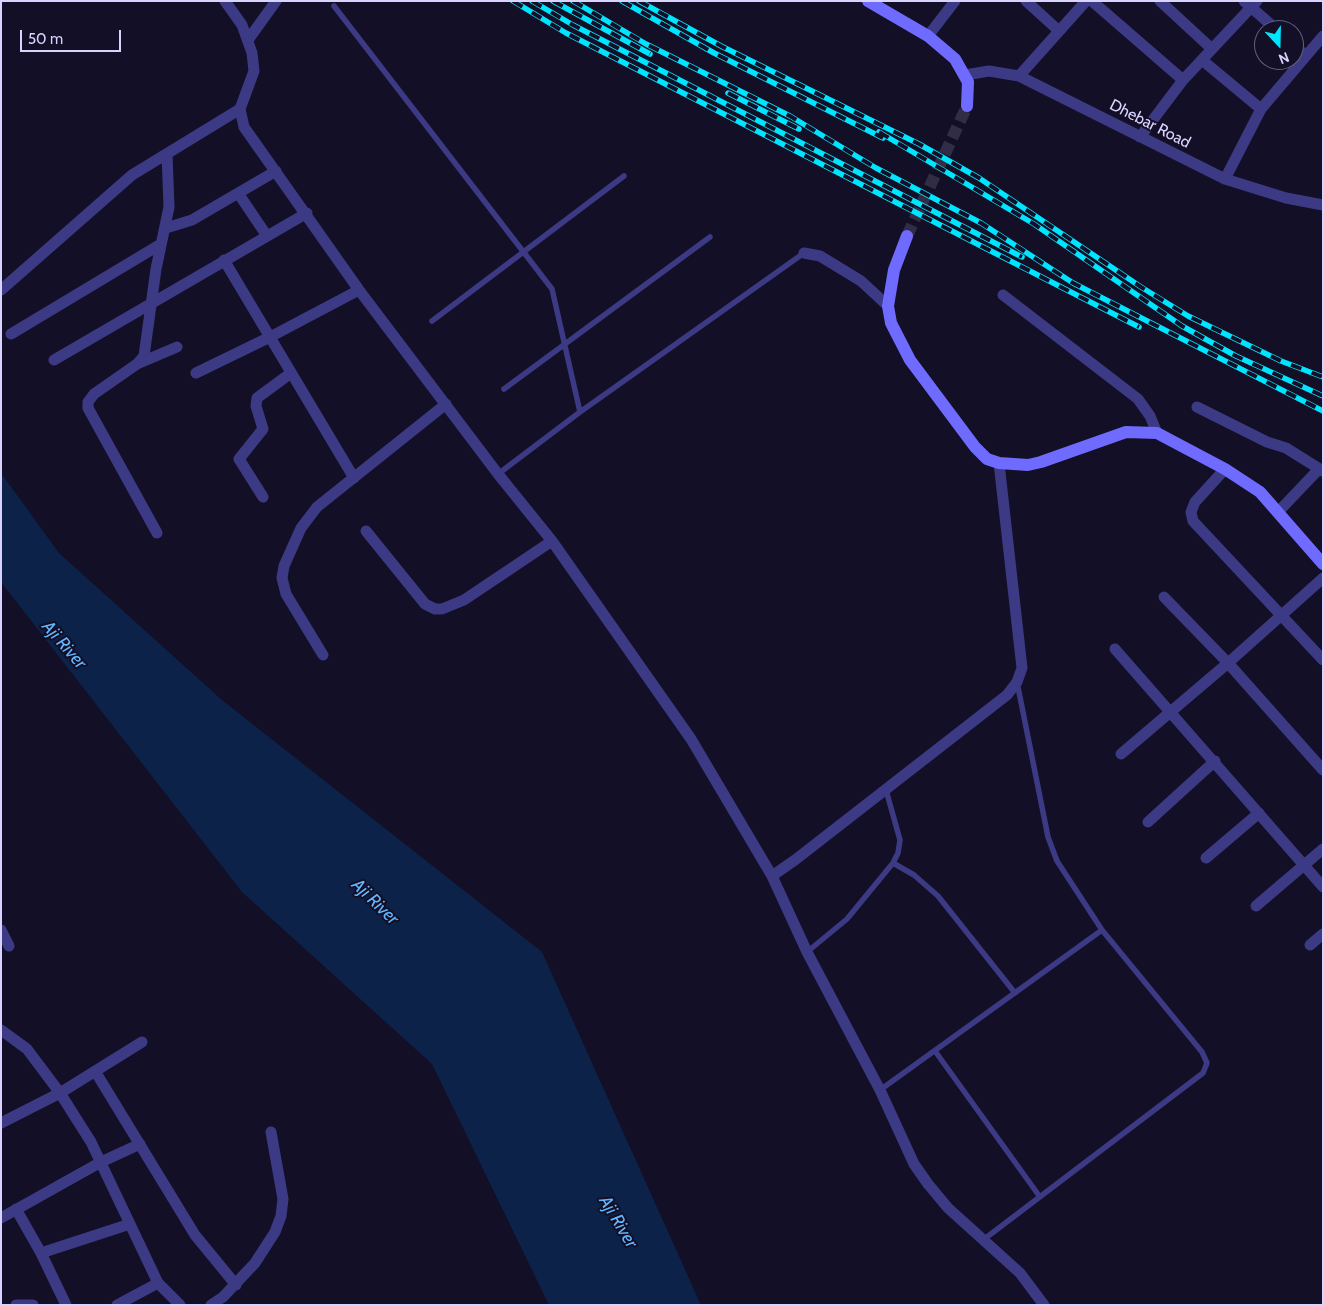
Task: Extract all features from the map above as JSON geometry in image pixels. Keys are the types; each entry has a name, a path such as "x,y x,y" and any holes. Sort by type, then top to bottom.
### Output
{"street":[{"path":"225,1 242,25 248,40 254,71 240,109 244,127 307,213 359,290 498,474 552,541 691,739 772,876 807,952 880,1090 914,1164 948,1208 1020,1273 1044,1305"},
{"path":"248,40 276,1"},
{"path":"868,1 928,36 956,59 966,75 969,89 967,106"},
{"path":"928,36 955,1"},
{"path":"1026,1 1058,30"},
{"path":"1019,76 1058,30 1086,1"},
{"path":"1092,1 1183,80"},
{"path":"1160,1 1212,49"},
{"path":"1140,137 1183,80 1251,3 1267,20"},
{"path":"1225,179 1261,109 1323,36"},
{"path":"1202,60 1261,109"},
{"name":"Dhebar Road","path":"966,75 989,71 1019,76 1225,179 1286,198 1323,205"},
{"path":"1,290 132,175 240,109"},
{"path":"137,364 144,356 147,348 161,244 166,228 170,182 167,154"},
{"path":"166,228 192,220 276,171"},
{"path":"238,193 267,236"},
{"path":"54,360 307,213"},
{"path":"907,236 894,270 888,306 896,337 910,360 975,447 987,458 999,463 1028,465 1126,432 1157,433 1225,470 1260,492 1323,564"},
{"path":"11,334 161,244"},
{"path":"804,252 820,256 861,281 888,306"},
{"path":"224,260 354,478"},
{"path":"196,373 270,338 359,290"},
{"path":"1003,294 1138,399 1150,416 1157,433"},
{"path":"157,533 88,408 88,402 94,394 137,364 177,347"},
{"path":"263,497 239,458 264,429 256,406 257,398 291,373"},
{"path":"323,655 286,594 282,578 284,566 301,528 310,516 354,478 446,404"},
{"path":"1197,407 1267,442 1286,448 1321,470 1278,511"},
{"path":"772,876 1007,695 1017,682 1022,668 999,463"},
{"path":"1225,470 1195,502 1190,512 1192,521 1279,616 1323,660"},
{"path":"366,531 425,604 435,609 442,609 464,600 552,541"},
{"path":"1121,754 1228,663 1323,578"},
{"path":"1164,597 1228,663 1323,770"},
{"path":"1115,649 1215,761 1323,887"},
{"path":"1148,822 1215,761"},
{"path":"1206,858 1260,813"},
{"path":"1256,906 1323,849"},
{"path":"1,930 9,946"},
{"path":"1310,945 1323,934"},
{"path":"1,1030 28,1049 60,1093 101,1162 158,1283 180,1305"},
{"path":"1,1123 60,1093 142,1042"},
{"path":"95,1071 123,1121 140,1144 195,1235 236,1285"},
{"path":"211,1305 236,1285 265,1248 275,1232 281,1216 283,1199 272,1132"},
{"path":"1,1218 101,1162 140,1144"},
{"path":"16,1209 42,1253 66,1305"},
{"path":"42,1253 130,1224"},
{"path":"117,1305 158,1283"},
{"path":"16,1305 32,1305"}],"lane":[{"path":"334,6 552,289 580,412"},
{"path":"432,321 624,176"},
{"path":"504,389 710,237"},
{"path":"498,474 580,412 804,252"},
{"path":"983,1240 1203,1073 1207,1067 1202,1052 1102,930 1057,861 1052,849 1017,682"},
{"path":"807,952 847,919 894,863 900,840 886,790"},
{"path":"894,863 914,875 938,896 1015,993"},
{"path":"880,1090 1102,930"},
{"path":"935,1051 1040,1197"}],"water":[{"name":"Aji River","path":"1,473 59,553 222,700 542,952 701,1305 549,1305 432,1064 242,892 1,582"}],"tunnel":[{"path":"907,236 967,106"}],"railway":[{"path":"513,1 566,33 1139,327"},
{"path":"532,1 573,25 1022,257"},
{"path":"553,1 650,54"},
{"path":"573,1 646,44 790,116 876,168 981,223 1073,283 1323,411"},
{"path":"622,1 714,53 883,138"},
{"path":"639,1 721,46 919,144 979,178 1141,287 1188,316 1281,361 1323,377"},
{"path":"728,93 799,129"},
{"path":"879,132 1034,224 1182,326 1236,356 1323,396"}]}
